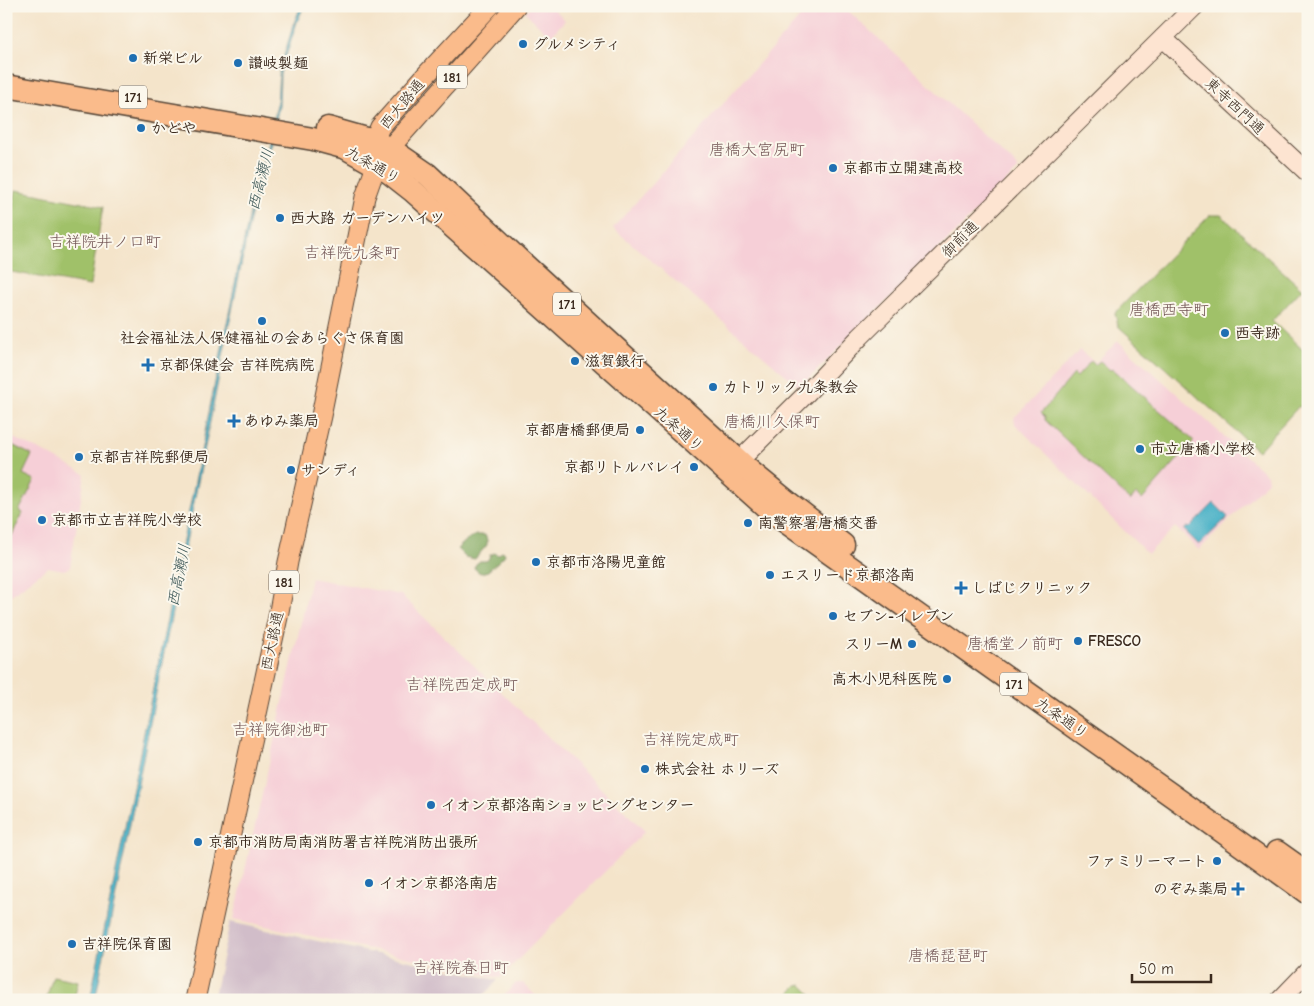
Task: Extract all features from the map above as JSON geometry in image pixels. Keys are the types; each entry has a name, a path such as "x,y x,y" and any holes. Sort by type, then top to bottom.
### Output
{"highway":[{"name":"九条通り","path":"6,75 268,125"},
{"name":"九条通り","path":"6,86 268,125 334,129 381,152 390,173 732,466 790,504 870,565 1308,874"},
{"name":"九条通り","path":"732,466 772,512 1308,893"}],"main road":[{"name":"西大路通","path":"195,1000 321,416 365,197 381,152 380,127 490,6"},
{"name":"西大路通","path":"381,152 396,141 516,6"}],"street":[{"name":"御前通","path":"732,466 1195,6"},
{"name":"東寺西門通","path":"1163,38 1308,173"},
{"path":"1280,1000 1308,971"}],"shaded area":[{"path":"531,6 551,6 565,20 552,35 550,32 548,34 525,12"},
{"path":"810,6 843,6 1017,166 1018,170 800,387 613,228"},
{"name":"市立唐橋小学校","path":"1118,341 1267,475 1268,481 1199,550 1175,527 1148,554 1015,424 1014,418 1080,350 1095,363"},
{"name":"京都市立吉祥院小学校","path":"6,435 40,450 85,474 70,567 64,570 48,567 6,599"},
{"path":"311,578 401,595 645,831 500,978 234,919"},
{"path":"230,922 498,980 479,1000 213,1000"},
{"path":"516,983 523,983 540,1000 500,1000"}],"green space":[{"path":"16,190 103,207 90,286 6,271 6,236"},
{"path":"1210,215 1221,215 1302,289 1272,321 1303,350 1308,346 1308,401 1301,408 1299,406 1258,451 1118,326 1115,313"},
{"path":"1091,361 1095,365 1100,361 1110,370 1113,369 1194,441 1142,500 1136,494 1130,501 1045,420 1041,413 1074,374 1077,377"},
{"path":"6,442 32,455 23,474 35,480 19,511 23,513 7,545 6,545"},
{"path":"476,535 485,535 487,545 475,559 465,557 457,549 469,538"},
{"path":"503,551 504,556 488,571 480,573 474,568 480,561 488,560 490,555 494,553 498,555"},
{"path":"53,976 78,981 74,1000 46,1000"},
{"path":"802,985 817,1000 783,1000 797,986"}],"water":[{"name":"西高瀬川","path":"301,6 304,6 280,74 279,105 270,147 259,175 95,1000 90,1000 239,264 258,175 268,146 277,104 279,72"},
{"path":"1214,503 1228,517 1199,545 1184,530 1187,527 1189,528"}],"place":[{"name":"グルメシティ","path":"523,44"},
{"name":"新栄ビル","path":"133,58"},
{"name":"讃岐製麺","path":"238,63"},
{"name":"かどや","path":"141,128"},
{"name":"京都市立開建高校","path":"833,168"},
{"name":"西大路 ガーデンハイツ","path":"280,218"},
{"name":"社会福祉法人保健福祉の会あらぐさ保育園","path":"262,321"},
{"name":"西寺跡","path":"1225,333"},
{"name":"滋賀銀行","path":"575,361"},
{"name":"京都保健会 吉祥院病院","path":"148,365"},
{"name":"カトリック九条教会","path":"713,387"},
{"name":"あゆみ薬局","path":"234,421"},
{"name":"京都唐橋郵便局","path":"640,430"},
{"name":"市立唐橋小学校","path":"1140,449"},
{"name":"京都吉祥院郵便局","path":"79,457"},
{"name":"京都リトルバレイ","path":"694,467"},
{"name":"サンディ","path":"291,470"},
{"name":"京都市立吉祥院小学校","path":"42,520"},
{"name":"南警察署唐橋交番","path":"748,523"},
{"name":"京都市洛陽児童館","path":"536,562"},
{"name":"エスリード京都洛南","path":"770,575"},
{"name":"しばじクリニック","path":"961,588"},
{"name":"セブン-イレブン","path":"833,616"},
{"name":"FRESCO","path":"1078,641"},
{"name":"スリーM","path":"912,644"},
{"name":"高木小児科医院","path":"947,679"},
{"name":"株式会社 ホリーズ","path":"645,769"},
{"name":"イオン京都洛南ショッピングセンター","path":"431,805"},
{"name":"京都市消防局南消防署吉祥院消防出張所","path":"198,842"},
{"name":"ファミリーマート","path":"1217,861"},
{"name":"イオン京都洛南店","path":"369,883"},
{"name":"のぞみ薬局","path":"1238,889"},
{"name":"吉祥院保育園","path":"72,944"}],"district":[{"name":"唐橋大宮尻町","path":"757,149"},
{"name":"吉祥院井ノ口町","path":"105,241"},
{"name":"吉祥院九条町","path":"352,252"},
{"name":"唐橋西寺町","path":"1169,309"},
{"name":"唐橋川久保町","path":"772,421"},
{"name":"唐橋堂ノ前町","path":"1015,643"},
{"name":"吉祥院西定成町","path":"462,684"},
{"name":"吉祥院御池町","path":"280,729"},
{"name":"吉祥院定成町","path":"691,739"},
{"name":"唐橋琵琶町","path":"948,955"},
{"name":"吉祥院春日町","path":"461,967"}]}
